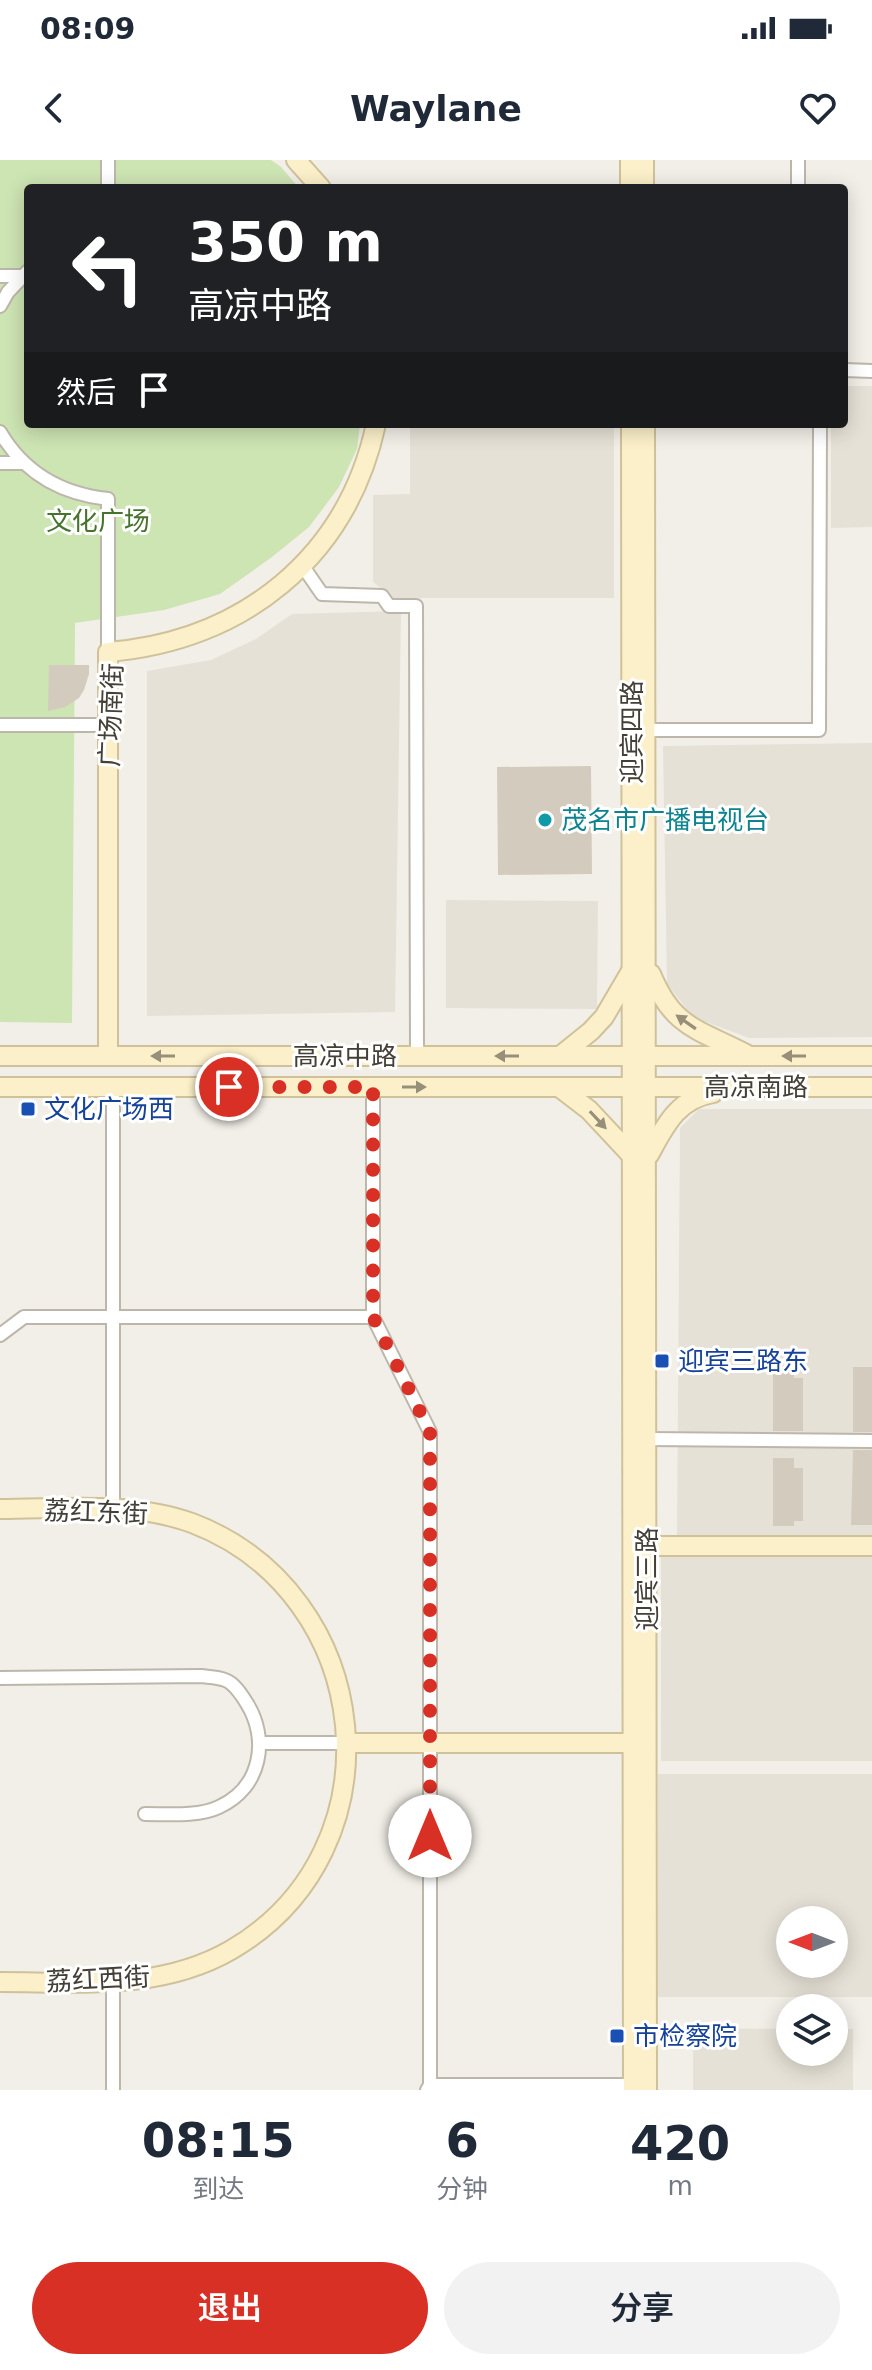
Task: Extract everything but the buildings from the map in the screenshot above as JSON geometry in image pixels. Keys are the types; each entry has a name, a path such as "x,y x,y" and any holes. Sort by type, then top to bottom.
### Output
{"main road":[{"path":"296,160 317,184"},
{"path":"630,160 630,184"},
{"path":"644,160 644,184"},
{"name":"广场南街","path":"108,1056 108,652 168,643 214,627 266,597 318,547 346,507 366,462 375,428"},
{"name":"迎宾四路","path":"631,428 639,730 641,1071"},
{"name":"迎宾四路","path":"639,730 645,428"},
{"path":"560,1056 604,1017 640,967 670,1010 688,1026 749,1056"},
{"name":"高凉中路","path":"0,1056 560,1056 641,1071"},
{"path":"460,1056 460,1087"},
{"name":"高凉南路","path":"641,1071 749,1056 872,1056"},
{"path":"847,1056 847,1087"},
{"name":"高凉中路","path":"0,1087 559,1087 641,1071"},
{"name":"高凉南路","path":"641,1071 747,1087 872,1087"},
{"name":"迎宾三路","path":"640,2088 633,1743 641,1071"},
{"path":"559,1087 640,1157 667,1122 696,1096 747,1087"},
{"name":"迎宾三路","path":"640,1157 647,1439 640,2088"},
{"name":"荔红东街","path":"0,1509 148,1512 211,1531 249,1553 282,1582 309,1617 329,1656 342,1699 347,1743"},
{"path":"647,1546 872,1546"},
{"path":"347,1743 633,1743"},
{"name":"荔红西街","path":"0,1982 148,1980 212,1960 250,1937 284,1907 311,1871 331,1831 343,1788 347,1743"}],"street":[{"path":"108,160 108,184"},
{"path":"798,160 798,184"},
{"path":"0,276 24,274"},
{"path":"1,302 24,276"},
{"path":"848,370 872,371"},
{"path":"639,730 819,730 820,428"},
{"path":"2,438 24,463 46,480 61,488 108,499 108,652"},
{"path":"0,463 24,463"},
{"path":"302,565 322,594 382,596 389,606 416,606 417,1056"},
{"path":"0,725 108,725"},
{"path":"113,1087 113,1509"},
{"path":"373,1087 373,1317 430,1432 429,2088 640,2088"},
{"path":"0,1335 24,1317 373,1317"},
{"path":"647,1439 872,1441"},
{"path":"0,1678 201,1676 225,1679 233,1685 255,1717 260,1743 253,1773 240,1793 229,1802 201,1813 145,1814"},
{"path":"260,1743 347,1743"},
{"path":"113,1982 113,2090"}],"shaded area":[{"path":"848,386 872,386 872,527 831,528 831,428 848,428"},
{"path":"410,428 614,428 614,598 393,598 373,582 373,495 410,494"},
{"path":"401,611 395,1012 147,1016 147,671 211,660 256,639 292,614"},
{"path":"872,743 872,1037 749,1038 693,1017 667,984 663,746"},
{"path":"446,900 598,901 597,1009 446,1008"},
{"path":"699,1109 872,1109 872,1537 677,1536 680,1128"},
{"path":"661,1556 872,1557 872,1761 661,1761"},
{"path":"658,1774 872,1774 872,1997 776,1994 776,1997 658,1997"},
{"path":"693,2028 776,2029 776,2066 848,2066 848,2029 853,2029 853,2090 693,2090"}],"green space":[{"name":"文化广场","path":"0,160 271,160 296,184 24,184 24,428 360,428 357,449 339,487 309,527 220,594 164,610 75,623 72,1023 0,1022"}],"place":[{"name":"茂名市广播电视台","path":"545,820"},
{"name":"文化广场西","path":"28,1109"},
{"name":"迎宾三路东","path":"662,1361"},
{"name":"市检察院","path":"617,2036"}],"route":[{"path":"229,1087 373,1087 373,1317 430,1432 430,1836"}]}
